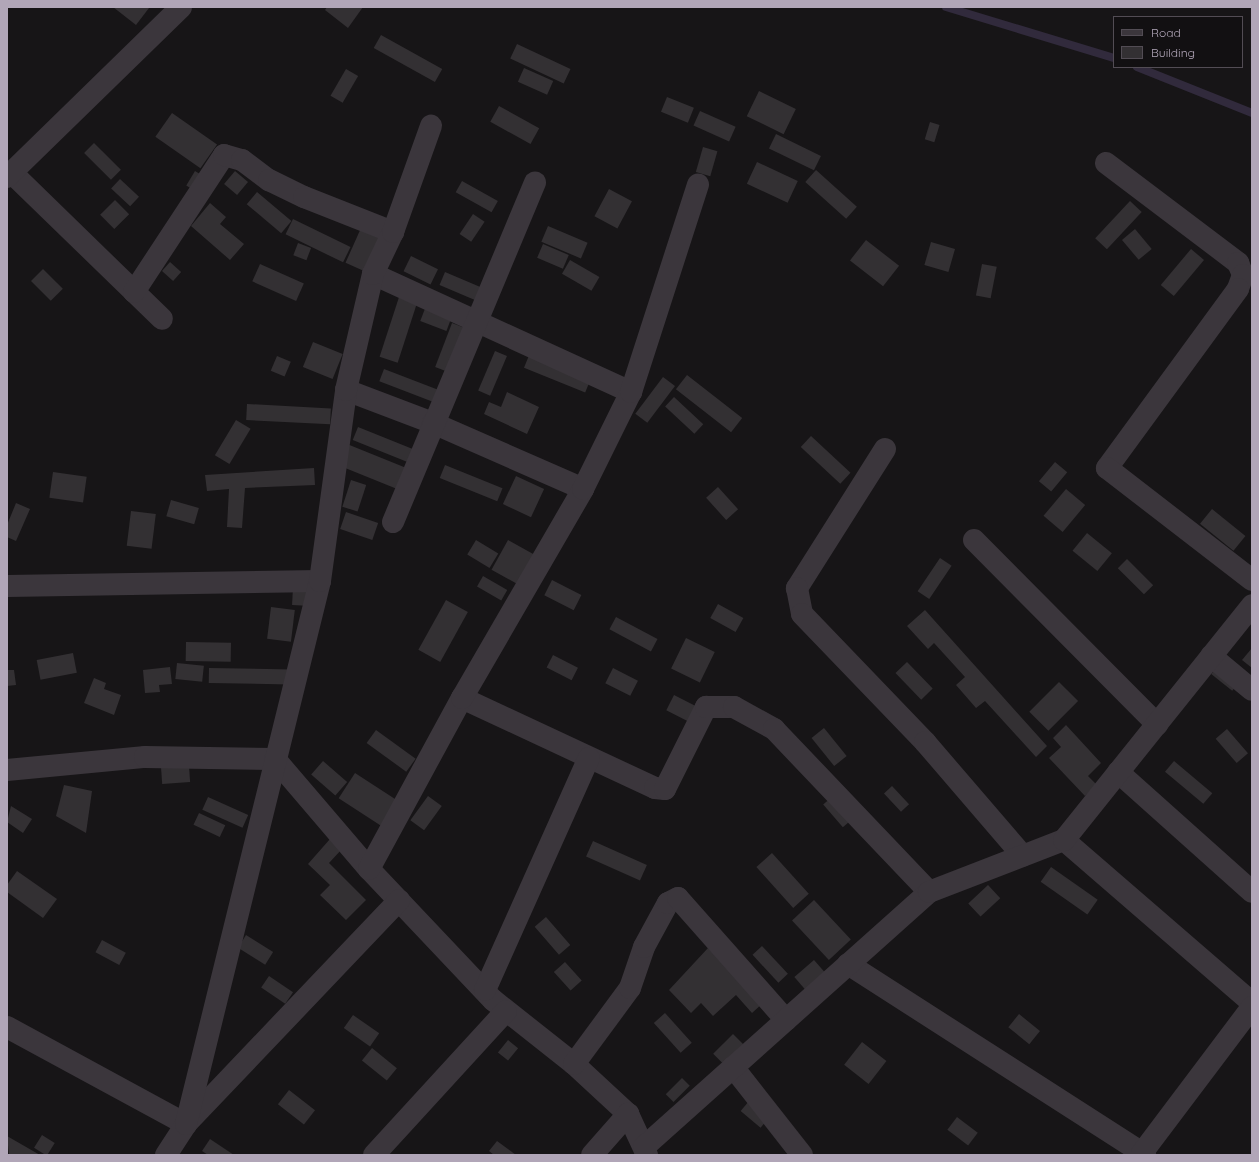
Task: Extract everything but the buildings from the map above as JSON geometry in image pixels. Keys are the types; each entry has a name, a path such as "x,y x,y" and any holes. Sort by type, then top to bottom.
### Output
{"street":[{"path":"162,319 9,175 181,7"},
{"path":"186,1124 320,581 346,390 373,274 393,232 431,126"},
{"path":"134,292 224,155 242,160 269,180 304,198 393,232"},
{"path":"1106,163 1238,263 1243,274 1238,289 1107,468 1252,580"},
{"path":"393,522 535,183"},
{"path":"369,869 462,698 583,489 631,392 698,184"},
{"path":"373,274 631,392"},
{"path":"346,390 433,424 583,489"},
{"path":"885,449 797,588 802,614 925,742 1023,856"},
{"path":"974,540 1157,724"},
{"path":"7,586 320,581"},
{"path":"7,770 145,757 275,759 369,869 485,990 506,1011 574,1064 628,1114 646,1151 733,1067 929,892 1064,840 1252,605"},
{"path":"1211,656 1252,690"},
{"path":"462,698 590,758 665,789 706,707 734,707 774,729 929,892"},
{"path":"485,990 590,758"},
{"path":"1118,772 1252,892"},
{"path":"1064,840 1252,1003"},
{"path":"574,1064 630,988 644,947 668,903 678,898 786,1020"},
{"path":"166,1155 186,1124 399,900"},
{"path":"848,964 1143,1154 1252,1007"},
{"path":"374,1155 506,1011"},
{"path":"7,1027 186,1124"},
{"path":"733,1067 802,1155"},
{"path":"592,1155 628,1114"}],"waterway":[{"path":"946,7 1113,58"},
{"path":"1140,68 1252,113"}]}
